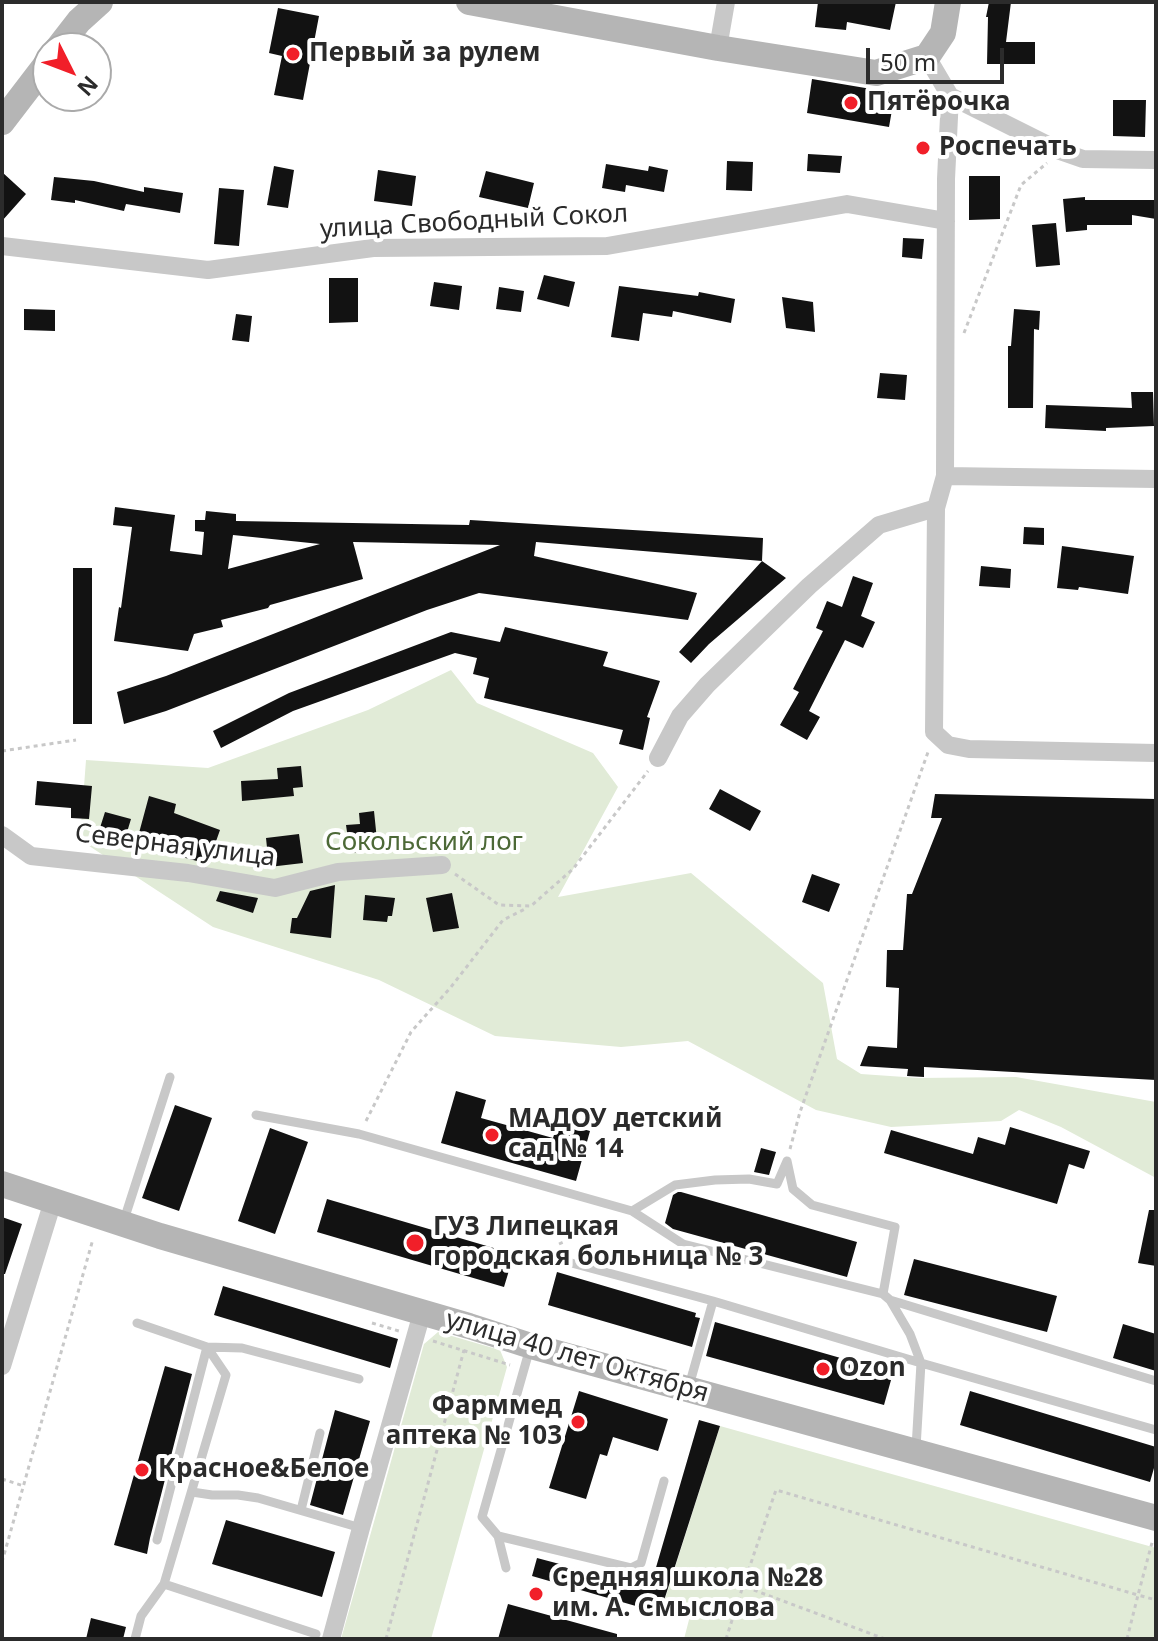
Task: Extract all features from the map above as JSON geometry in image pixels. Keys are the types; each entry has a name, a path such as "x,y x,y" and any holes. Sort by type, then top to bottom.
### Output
{"street":[{"path":"70,32 100,2"},
{"path":"718,48 726,2"},
{"path":"485,3 718,48 876,73 927,57 943,33 948,2"},
{"path":"927,57 950,96 945,476 936,508 941,738 969,749 1156,753"},
{"path":"2,122 32,83"},
{"path":"950,96 1060,151 1083,159 1156,160"},
{"name":"улица Свободный Сокол","path":"2,246 208,270 373,248 607,246 847,204 946,221"},
{"path":"945,476 1156,479"},
{"path":"658,758 680,716 707,685 809,586 879,525 936,508"},
{"name":"Северная улица","path":"2,835 31,856 188,873 275,888 338,872 442,865"},
{"name":"улица 40 лет Октября","path":"2,1184 160,1236 531,1346 916,1451 1155,1527"},
{"path":"2,1366 53,1201"},
{"path":"324,1636 361,1528 422,1313"}],"lane":[{"path":"123,1223 170,1077"},
{"path":"256,1115 359,1134 632,1211 683,1244 886,1297 1156,1381"},
{"path":"632,1211 675,1185 749,1179 777,1184 787,1161"},
{"path":"787,1161 793,1189 812,1205 895,1227 886,1297 910,1334 921,1363 916,1451"},
{"path":"538,1254 713,1301 1156,1430"},
{"path":"688,1389 713,1301"},
{"path":"137,1323 207,1347 242,1348 359,1379"},
{"path":"506,1568 498,1536 482,1517 531,1346"},
{"path":"135,1639 141,1616 164,1584 226,1375 207,1347"},
{"path":"157,1540 207,1347"},
{"path":"301,1510 320,1433"},
{"path":"498,1536 631,1568 641,1563 664,1481"},
{"path":"192,1492 258,1498 361,1528"},
{"path":"164,1584 324,1636"}],"path":[{"path":"962,339 1021,185 1060,151"},
{"path":"787,1161 800,1112 941,738"},
{"path":"2,751 76,740"},
{"path":"359,1134 411,1032 503,920 531,906 573,869 658,758"},
{"path":"442,865 499,905 531,906"},
{"path":"538,1254 632,1211"},
{"path":"2,1562 95,1231"},
{"path":"386,1639 464,1350"},
{"path":"2,1479 24,1486"},
{"path":"726,1639 776,1490 1156,1600"},
{"path":"1127,1639 1155,1527"},
{"path":"743,1586 885,1639"}],"green space":[{"name":"Сокольский лог","path":"451,670 477,703 593,753 618,787 558,897 691,873 823,983 837,1059 861,1074 919,1078 1016,1077 1156,1102 1156,1178 1061,1127 1019,1110 1001,1121 891,1127 816,1110 688,1041 621,1047 495,1036 379,980 213,927 80,840 86,760 208,768 368,710"},
{"path":"438,1332 500,1350 507,1367 431,1639 341,1639 424,1344"},
{"path":"720,1426 1156,1548 1156,1639 684,1639 691,1612 663,1605"}],"building":[{"path":"818,2 896,2 890,30 847,22 846,30 815,27"},
{"path":"989,2 1011,2 1006,42 1035,42 1035,64 987,64 986,17"},
{"name":"Первый за рулем","path":"278,8 319,16 303,100 274,95 282,56 269,53"},
{"name":"Пятёрочка","path":"812,79 895,93 889,127 807,113"},
{"path":"1113,100 1146,100 1145,137 1113,136"},
{"path":"808,154 842,156 840,173 807,171"},
{"path":"727,161 753,162 752,191 726,190"},
{"path":"606,164 648,171 649,166 668,170 664,192 626,185 625,192 602,188"},
{"path":"274,166 294,170 288,208 267,205"},
{"path":"378,170 416,176 412,206 374,201"},
{"path":"486,171 534,183 528,208 479,197"},
{"path":"2,172 26,194 2,221"},
{"path":"969,176 1000,176 1000,219 969,220"},
{"path":"54,177 94,181 144,192 144,187 183,193 180,213 126,204 124,211 75,200 75,203 51,200"},
{"path":"219,188 244,190 239,246 214,244"},
{"path":"1085,197 1085,200 1156,200 1156,219 1132,215 1132,225 1087,225 1087,230 1066,232 1063,199"},
{"path":"1056,223 1060,265 1036,267 1032,225"},
{"path":"903,238 924,239 922,259 902,257"},
{"path":"544,275 575,282 569,307 537,299"},
{"path":"329,278 358,278 358,322 329,323"},
{"path":"434,282 462,286 459,310 430,306"},
{"path":"619,286 698,296 699,292 735,299 731,323 673,311 672,317 643,313 639,341 611,337"},
{"path":"499,287 524,291 521,312 496,309"},
{"path":"782,297 813,302 815,332 786,328"},
{"path":"24,309 55,310 55,331 24,330"},
{"path":"1014,309 1040,311 1039,330 1034,329 1033,408 1008,408 1008,346 1011,346"},
{"path":"236,314 252,316 249,342 232,340"},
{"path":"880,373 907,375 905,400 877,398"},
{"path":"1131,392 1153,392 1154,426 1106,428 1106,431 1045,428 1046,405 1132,408"},
{"path":"115,507 175,515 170,551 202,555 204,532 195,531 195,520 205,520 206,511 236,514 236,521 469,525 470,520 763,538 762,561 536,542 534,556 697,593 688,620 479,593 124,724 117,692 166,676 500,545 353,542 363,579 221,620 223,627 194,634 188,651 114,641 132,527 113,525","holes":["233,535 320,544 228,569"]},
{"path":"1024,527 1044,528 1044,545 1023,544"},
{"path":"1062,546 1134,556 1128,594 1079,587 1078,590 1057,588"},
{"path":"762,561 786,578 691,663 679,652"},
{"path":"981,566 1011,569 1010,588 979,586"},
{"path":"73,568 92,568 92,724 73,724"},
{"path":"853,576 873,583 861,616 875,622 863,648 845,640 809,711 820,717 807,740 780,725 799,692 793,689 823,631 816,628 827,601 842,607"},
{"path":"505,627 608,652 603,666 660,681 647,717 650,718 643,750 619,744 623,730 484,698 489,678 473,674 477,658 455,653 293,711 221,748 213,731 289,693 451,632 500,642"},
{"path":"301,766 303,787 293,788 294,796 242,801 241,781 278,779 277,768"},
{"path":"37,781 92,786 89,819 71,818 71,808 35,805"},
{"path":"720,789 761,811 750,831 709,809"},
{"path":"935,794 1156,799 1156,1080 924,1067 924,1077 907,1076 908,1069 860,1066 868,1046 897,1048 899,988 886,987 887,950 903,950 907,894 912,894 942,818 931,818"},
{"path":"149,796 176,804 174,813 220,830 208,864 182,857 186,846 139,833"},
{"path":"374,811 378,850 350,853 346,825 360,824 359,813"},
{"path":"105,812 131,819 124,842 98,834"},
{"path":"299,834 303,863 269,867 266,838"},
{"path":"812,874 840,884 829,912 802,902"},
{"path":"335,885 331,938 290,933 292,918 297,918 310,891"},
{"path":"220,891 258,898 253,913 216,901"},
{"path":"452,893 459,928 433,932 426,898"},
{"path":"365,895 395,898 392,916 388,916 387,922 363,920"},
{"name":"МАДОУ детский сад № 14","path":"456,1091 486,1100 481,1118 553,1138 558,1122 590,1131 576,1181 441,1143"},
{"path":"175,1105 212,1118 179,1211 142,1198"},
{"path":"1010,1127 1090,1151 1084,1169 1069,1164 1057,1204 884,1153 891,1130 973,1154 978,1137 1005,1145"},
{"path":"270,1128 308,1142 275,1234 238,1221"},
{"path":"761,1148 776,1152 769,1175 754,1172"},
{"path":"678,1192 857,1242 847,1277 673,1229 665,1223 673,1195"},
{"name":"ГУЗ Липецкая городская больница № 3","path":"327,1199 514,1254 504,1287 317,1232"},
{"path":"1149,1210 1156,1210 1156,1266 1138,1263"},
{"path":"2,1217 22,1224 5,1274 2,1274"},
{"path":"914,1259 1057,1296 1047,1332 904,1295"},
{"path":"557,1272 696,1313 695,1317 700,1318 692,1347 548,1305"},
{"path":"223,1286 398,1339 390,1368 214,1315"},
{"path":"715,1322 893,1373 884,1405 706,1356"},
{"path":"1123,1324 1156,1334 1156,1371 1113,1358"},
{"path":"165,1366 192,1374 147,1554 114,1545"},
{"path":"579,1391 668,1419 658,1451 613,1437 607,1456 600,1454 586,1499 549,1488"},
{"path":"970,1391 1156,1447 1150,1482 960,1425"},
{"path":"335,1410 370,1421 343,1515 310,1505"},
{"path":"699,1420 720,1426 660,1613 532,1576 537,1558 650,1588"},
{"path":"226,1520 335,1552 322,1597 212,1564"},
{"path":"508,1604 617,1634 617,1639 498,1639"},
{"path":"91,1618 126,1627 123,1639 86,1639"}],"place":[{"name":"Первый за рулем","path":"293,54"},
{"name":"Пятёрочка","path":"851,103"},
{"name":"Роспечать","path":"923,148"},
{"name":"МАДОУ детский сад № 14","path":"492,1135"},
{"name":"ГУЗ Липецкая городская больница № 3","path":"415,1243"},
{"name":"Ozon","path":"823,1369"},
{"name":"Фарммед аптека № 103","path":"578,1422"},
{"name":"Красное&Белое","path":"142,1470"},
{"name":"Средняя школа №28 им. А. Смыслова","path":"536,1594"}]}
